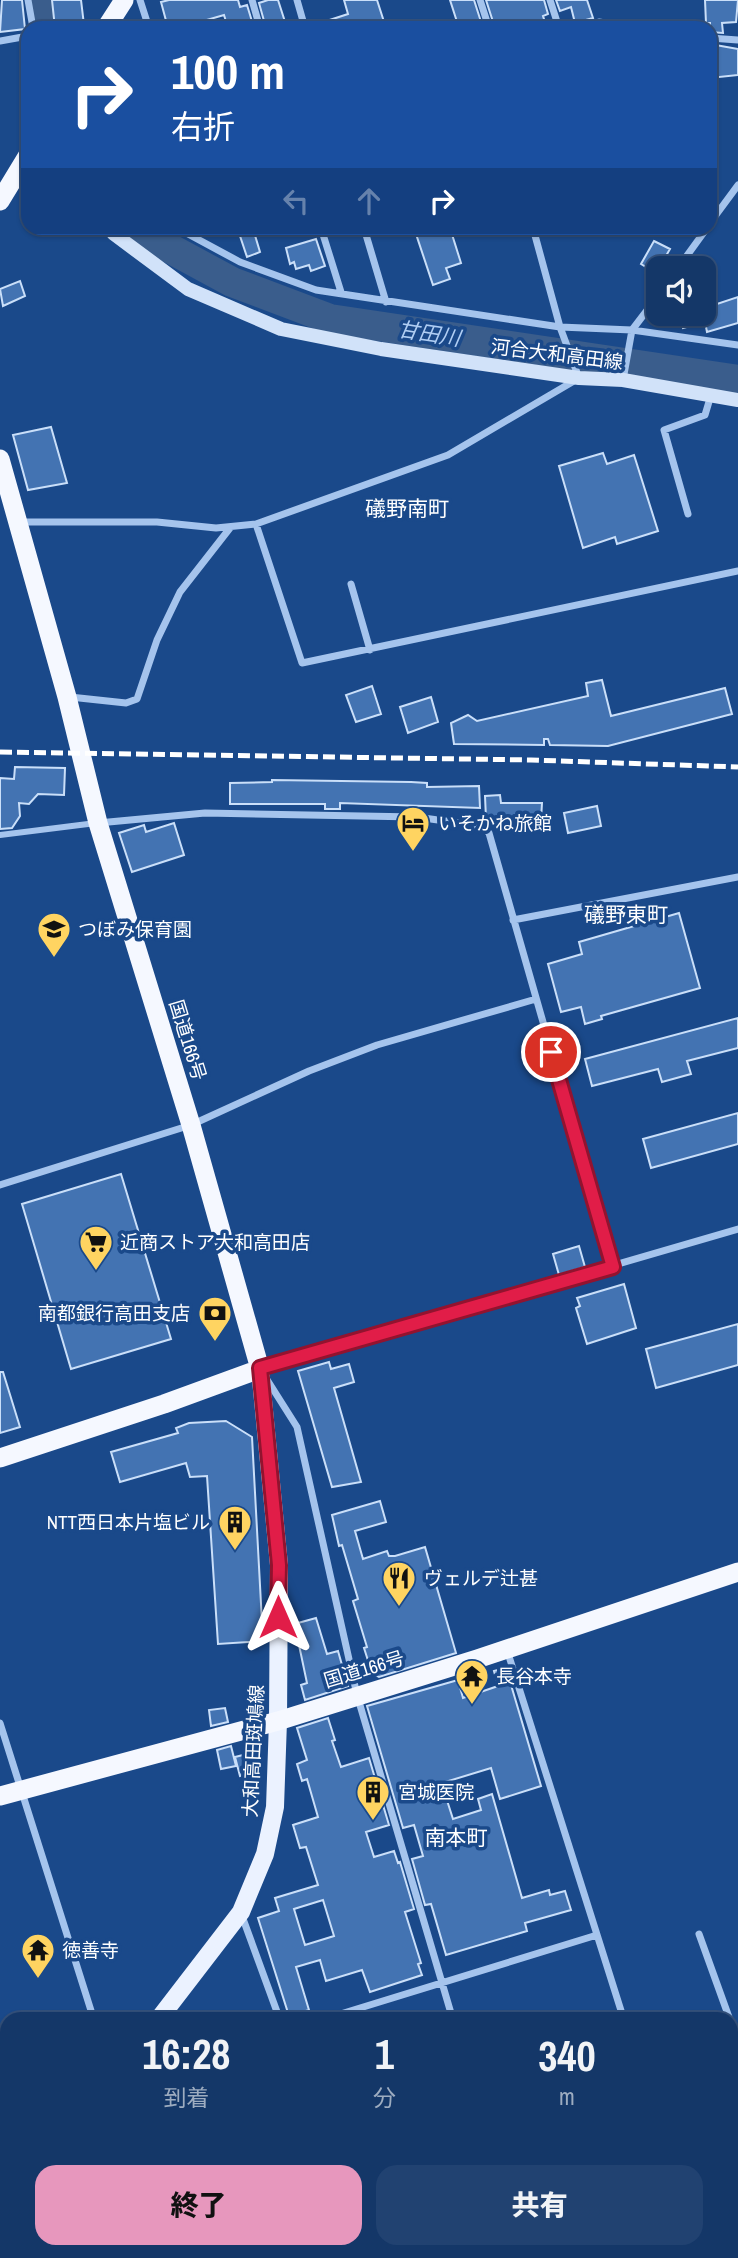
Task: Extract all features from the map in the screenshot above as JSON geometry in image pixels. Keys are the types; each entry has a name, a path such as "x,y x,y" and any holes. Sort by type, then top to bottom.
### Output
{"highway":[{"path":"110,21 124,0"},
{"path":"0,201 21,166"},
{"name":"国道166号","path":"1,464 67,697 98,823 191,1125 260,1368"},
{"path":"0,1458 164,1404 260,1368"},
{"name":"国道166号","path":"0,1796 278,1721 738,1572"}],"main road":[{"name":"河合大和高田線","path":"115,235 188,289 281,329 381,349 579,378 624,376 738,400"},
{"name":"大和高田斑鳩線","path":"164,2012 241,1912 265,1854 275,1807 279,1565 260,1368"}],"street":[{"path":"29,0 32,21"},
{"path":"140,0 147,21"},
{"path":"252,0 258,21"},
{"path":"297,0 303,21"},
{"path":"480,0 487,21"},
{"path":"550,0 557,21"},
{"path":"0,41 21,37"},
{"path":"717,38 738,40"},
{"path":"717,214 738,185"},
{"path":"190,235 240,262 316,290 560,327 632,330 738,345"},
{"path":"323,235 341,292"},
{"path":"366,235 386,302"},
{"path":"19,522 157,522 230,528 256,524 447,455 579,378 563,337 535,235"},
{"path":"687,256 702,235"},
{"path":"624,376 632,330 646,312"},
{"path":"688,514 663,430 705,415 711,395"},
{"path":"256,524 302,663 738,571"},
{"path":"67,697 126,703 137,699 157,640 180,592 230,528"},
{"path":"351,584 370,650"},
{"path":"0,835 205,813 416,817 482,826 489,833 613,1267"},
{"path":"513,920 738,877"},
{"path":"0,1185 191,1125 309,1071 377,1045 536,999"},
{"path":"451,2012 357,1695 297,1427 260,1368 738,1229"},
{"path":"507,1649 621,2012"},
{"path":"0,1723 91,2012"},
{"path":"241,1912 277,2012"},
{"path":"699,1934 727,2012"},
{"path":"346,2012 597,1935"}],"building":[{"path":"2,0 22,0 24,21 21,21 21,29 0,32"},
{"path":"52,0 81,0 84,21 54,21"},
{"path":"238,0 240,7 247,5 252,21 226,21 224,15 203,21 166,21 161,2"},
{"path":"278,0 285,21 264,21 259,3"},
{"path":"344,0 377,0 384,21 326,21 348,14"},
{"path":"450,0 474,0 481,21 457,21"},
{"path":"486,0 544,0 548,14 543,16 545,21 493,21"},
{"path":"556,0 587,0 593,18 574,21 571,7 560,11"},
{"path":"705,0 738,0 736,22 722,23 723,33 717,33 717,21 706,21"},
{"path":"717,45 738,49 738,75 717,77"},
{"path":"255,235 260,252 247,257 240,236"},
{"path":"416,235 452,235 461,263 446,268 450,279 433,285"},
{"path":"316,239 325,266 311,271 309,265 296,269 294,262 290,264 286,248"},
{"path":"654,241 670,249 666,256 646,256 646,267 641,264"},
{"path":"20,281 25,296 3,306 0,289"},
{"path":"738,297 738,323 707,332 706,326 716,326 716,301 717,304"},
{"path":"51,427 67,483 28,490 13,435"},
{"path":"603,453 607,464 634,455 658,531 617,544 615,537 583,548 559,466"},
{"path":"602,680 611,716 725,688 732,714 608,746 550,745 548,739 544,739 544,745 454,744 451,723 468,715 477,721 588,696 586,683"},
{"path":"372,686 381,714 356,722 346,695"},
{"path":"431,697 438,722 408,733 400,707"},
{"path":"15,767 65,768 64,795 38,794 29,804 19,803 20,816 12,828 0,829 0,778 14,779"},
{"path":"272,780 411,782 427,783 427,787 479,786 480,808 340,803 340,809 325,809 325,804 230,804 230,783"},
{"path":"500,795 501,803 542,803 541,820 514,817 486,819 485,796"},
{"path":"597,806 601,826 568,833 564,813"},
{"path":"174,823 184,855 132,872 119,833 144,825 146,832"},
{"path":"679,913 700,988 601,1016 602,1019 585,1024 581,1007 561,1012 548,964 582,954 579,942"},
{"path":"738,1018 738,1048 687,1061 691,1074 662,1082 658,1069 592,1086 585,1059"},
{"path":"738,1113 738,1144 651,1168 643,1139"},
{"name":"近商ストア大和高田店","path":"121,1174 171,1339 71,1369 22,1204"},
{"path":"579,1246 585,1267 559,1275 553,1254"},
{"path":"624,1284 636,1328 587,1344 576,1308 580,1306 577,1298"},
{"path":"738,1324 738,1365 656,1388 646,1349"},
{"path":"329,1362 331,1369 349,1364 354,1382 334,1388 361,1482 332,1487 298,1371"},
{"path":"0,1372 3,1372 20,1427 0,1433"},
{"path":"226,1421 252,1437 263,1641 218,1644 207,1476 190,1477 186,1463 120,1482 111,1452 178,1433 176,1428 189,1423"},
{"name":"ヴェルデ辻甚","path":"380,1501 386,1522 355,1531 363,1559 387,1551 389,1556 395,1556 425,1547 456,1653 379,1677 372,1673 364,1648 367,1647 353,1601 358,1599 342,1545 339,1546 332,1515"},
{"path":"316,1618 327,1654 338,1651 348,1686 305,1700 301,1685 307,1683 299,1645 304,1644 298,1623"},
{"path":"506,1668 541,1786 500,1799 491,1768 442,1783 444,1791 453,1819 481,1810 478,1799 492,1794 522,1898 549,1890 550,1895 565,1891 571,1910 525,1923 527,1931 446,1955 431,1904 425,1905 412,1859 423,1856 414,1825 403,1828 367,1706 458,1680 463,1698 498,1686 494,1671"},
{"path":"225,1708 228,1722 211,1726 209,1710"},
{"path":"328,1718 341,1767 369,1758 389,1825 366,1832 374,1857 394,1851 398,1863 400,1862 414,1909 405,1912 421,1963 418,1964 422,1975 370,1992 362,1970 326,1981 320,1960 296,1967 309,2010 288,2012 258,1918 279,1911 275,1898 318,1885 306,1847 300,1848 293,1825 318,1817 307,1779 302,1781 297,1764 307,1760 297,1728","holes":["323,1900 334,1936 305,1945 294,1909"]},
{"path":"231,1746 236,1766 221,1769 217,1750"},
{"path":"255,1752 260,1771 240,1776 235,1757"}],"waterway":[{"name":"甘田川","path":"44,0 46,21"},
{"name":"甘田川","path":"146,235 232,282 330,319 738,380"}],"railway":[{"path":"0,752 531,760 738,767"}],"place":[{"name":"いそかね旅館","path":"413,853"},
{"name":"つぼみ保育園","path":"54,959"},
{"name":"近商ストア大和高田店","path":"96,1272"},
{"name":"南都銀行高田支店","path":"215,1343"},
{"name":"NTT西日本片塩ビル","path":"235,1552"},
{"name":"ヴェルデ辻甚","path":"399,1608"},
{"name":"長谷本寺","path":"472,1706"},
{"name":"宮城医院","path":"373,1822"},
{"name":"徳善寺","path":"38,1980"}],"district":[{"name":"礒野南町","path":"407,509"},
{"name":"礒野東町","path":"626,915"},
{"name":"南本町","path":"456,1838"}],"route":[{"path":"278,1617 279,1565 260,1368 613,1267 551,1052"}]}
